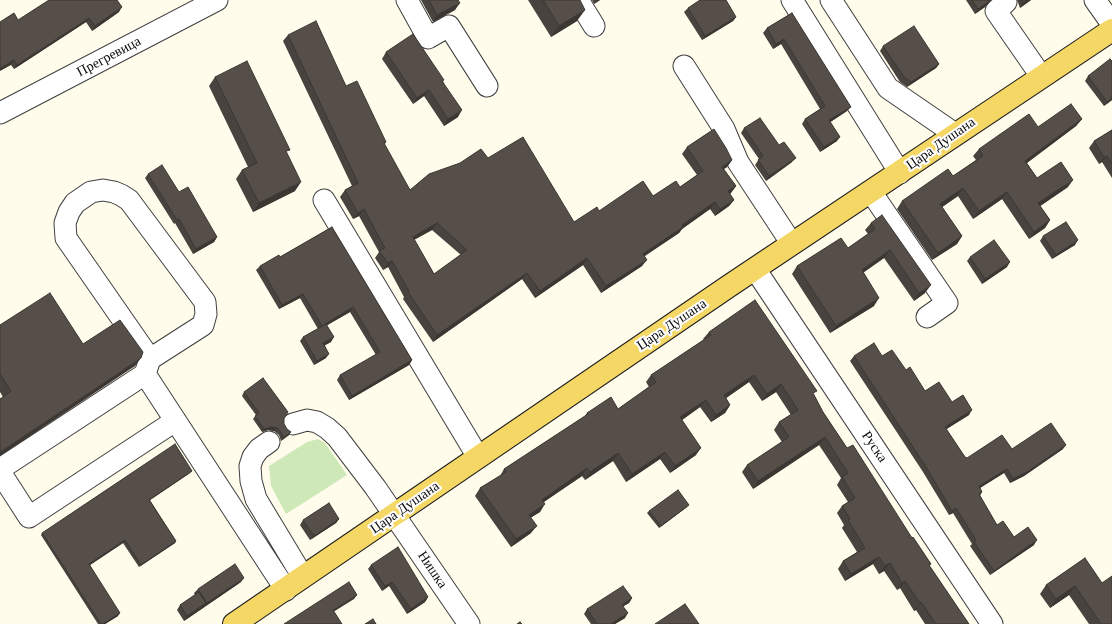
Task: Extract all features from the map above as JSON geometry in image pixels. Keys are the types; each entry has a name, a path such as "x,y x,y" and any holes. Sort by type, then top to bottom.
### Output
{"main road":[{"name":"Цара Душана","path":"234,624 755,269 1112,30"}],"street":[{"name":"Прегревица","path":"0,113 217,0"},
{"path":"407,0 428,38 449,26 487,86"},
{"path":"578,0 594,26"},
{"path":"792,0 900,173"},
{"path":"831,0 888,88 955,134"},
{"path":"1005,0 1006,2 996,10 1042,76"},
{"path":"1095,0 1112,24"},
{"path":"684,66 724,129 738,162 792,244"},
{"path":"0,469 148,366 203,325 206,314 205,302 129,200 122,194 104,190 91,192 75,203 64,223 66,238 148,366 175,421 295,583"},
{"path":"871,192 947,303 927,317"},
{"path":"324,200 478,457"},
{"name":"Руска","path":"755,269 992,624"},
{"name":"Нишка","path":"293,424 307,420 317,422 327,428 360,468 395,515 469,624"},
{"path":"0,472 29,517 175,421"},
{"path":"269,442 259,449 253,457 250,466 251,481 256,499 295,583"}],"green space":[{"path":"318,439 325,443 347,475 286,514 271,486 269,466 307,442"}],"building":[{"path":"49,0 117,0 122,7 95,26 89,18 17,65 14,60 0,68 0,22 14,13 18,20"},
{"path":"429,0 458,0 460,3 437,15"},
{"path":"543,0 580,0 585,10 559,26"},
{"path":"700,0 726,0 736,17 705,36 688,8"},
{"path":"972,0 990,0 978,9"},
{"path":"792,13 851,107 829,120 840,137 824,147 805,119 825,106 784,39 776,44 767,28"},
{"path":"316,21 346,86 357,81 386,142 384,143 410,190 429,174 460,163 481,149 488,158 523,137 574,222 597,207 599,211 643,181 653,196 676,181 680,187 703,171 687,147 714,129 732,160 722,167 736,186 728,191 734,200 720,209 715,202 682,225 683,227 643,254 647,260 606,286 587,258 540,291 527,273 437,335 408,292 409,291 392,261 388,263 379,251 385,248 364,209 358,213 345,190 358,183 288,35","holes":["437,223 467,250 434,274 413,237"]},
{"path":"914,26 939,64 911,82 904,77 883,46"},
{"path":"413,34 462,110 448,119 429,90 417,98 386,52"},
{"path":"1110,59 1112,61 1112,98 1107,102 1088,76"},
{"path":"247,61 290,150 286,151 301,182 259,203 242,170 257,163 215,77"},
{"path":"1071,104 1082,119 1025,161 1037,178 1061,162 1073,180 1038,203 1050,220 1034,232 1007,192 979,211 963,188 940,204 962,236 938,253 902,201 948,169 953,176 983,156 979,149 1029,114 1038,127"},
{"path":"760,118 779,145 784,142 796,158 769,176 758,160 763,156 744,128"},
{"path":"1112,130 1112,164 1107,156 1104,157 1094,141"},
{"path":"162,165 179,192 188,187 217,237 196,249 179,219 177,220 148,174"},
{"path":"882,215 931,285 919,293 890,250 862,270 879,298 836,326 797,266 841,238 848,248 875,229 871,223"},
{"path":"1066,222 1078,240 1056,255 1043,236"},
{"path":"332,227 412,360 352,396 340,375 380,352 353,307 322,326 303,294 282,305 260,266 279,255 280,257"},
{"path":"994,240 1010,262 985,279 970,257"},
{"path":"50,293 83,344 120,320 143,352 141,358 0,452 0,399 11,391 0,374 0,325"},
{"path":"755,300 817,391 813,393 823,412 847,448 853,445 912,538 913,537 931,564 929,565 969,624 936,624 905,581 902,583 890,563 885,566 879,557 851,574 843,561 865,548 848,520 850,519 842,506 855,498 842,477 848,473 825,437 758,481 747,465 789,437 779,422 798,410 781,384 767,394 754,375 724,395 730,405 716,415 706,400 680,417 701,448 675,466 665,452 632,474 618,453 590,472 587,468 542,500 545,504 529,515 537,526 516,539 480,488 506,472 504,469 588,414 587,413 611,397 618,409 656,382 651,375 711,335 709,332"},
{"path":"326,324 334,337 323,343 329,354 317,361 303,337"},
{"path":"874,343 882,356 892,350 906,370 910,367 925,391 939,382 952,402 963,395 972,410 945,427 965,457 967,458 1002,435 1012,449 1051,423 1066,445 1027,472 1013,479 1007,469 979,486 982,492 979,494 997,525 1003,521 1014,537 1028,527 1037,540 994,571 974,542 976,540 956,508 952,511 926,467 854,356"},
{"path":"263,378 288,412 284,418 284,424 291,432 283,438 281,432 277,428 271,427 264,429 255,416 259,413 244,392"},
{"path":"175,444 192,471 149,500 176,541 141,565 125,540 89,564 120,613 101,624 42,533"},
{"path":"678,490 689,505 661,526 649,511"},
{"path":"329,503 339,519 314,536 303,520"},
{"path":"398,547 428,597 411,609 392,582 385,586 371,565"},
{"path":"1085,558 1102,583 1112,576 1112,624 1101,624 1075,586 1056,599 1046,585"},
{"path":"235,564 244,578 207,603 198,589"},
{"path":"349,582 357,595 333,610 342,624 284,624"},
{"path":"623,586 632,598 622,605 628,613 611,624 597,624 587,609"},
{"path":"199,592 206,603 187,616 180,605"},
{"path":"685,604 699,624 655,624"},
{"path":"373,619 376,624 365,624"}]}
